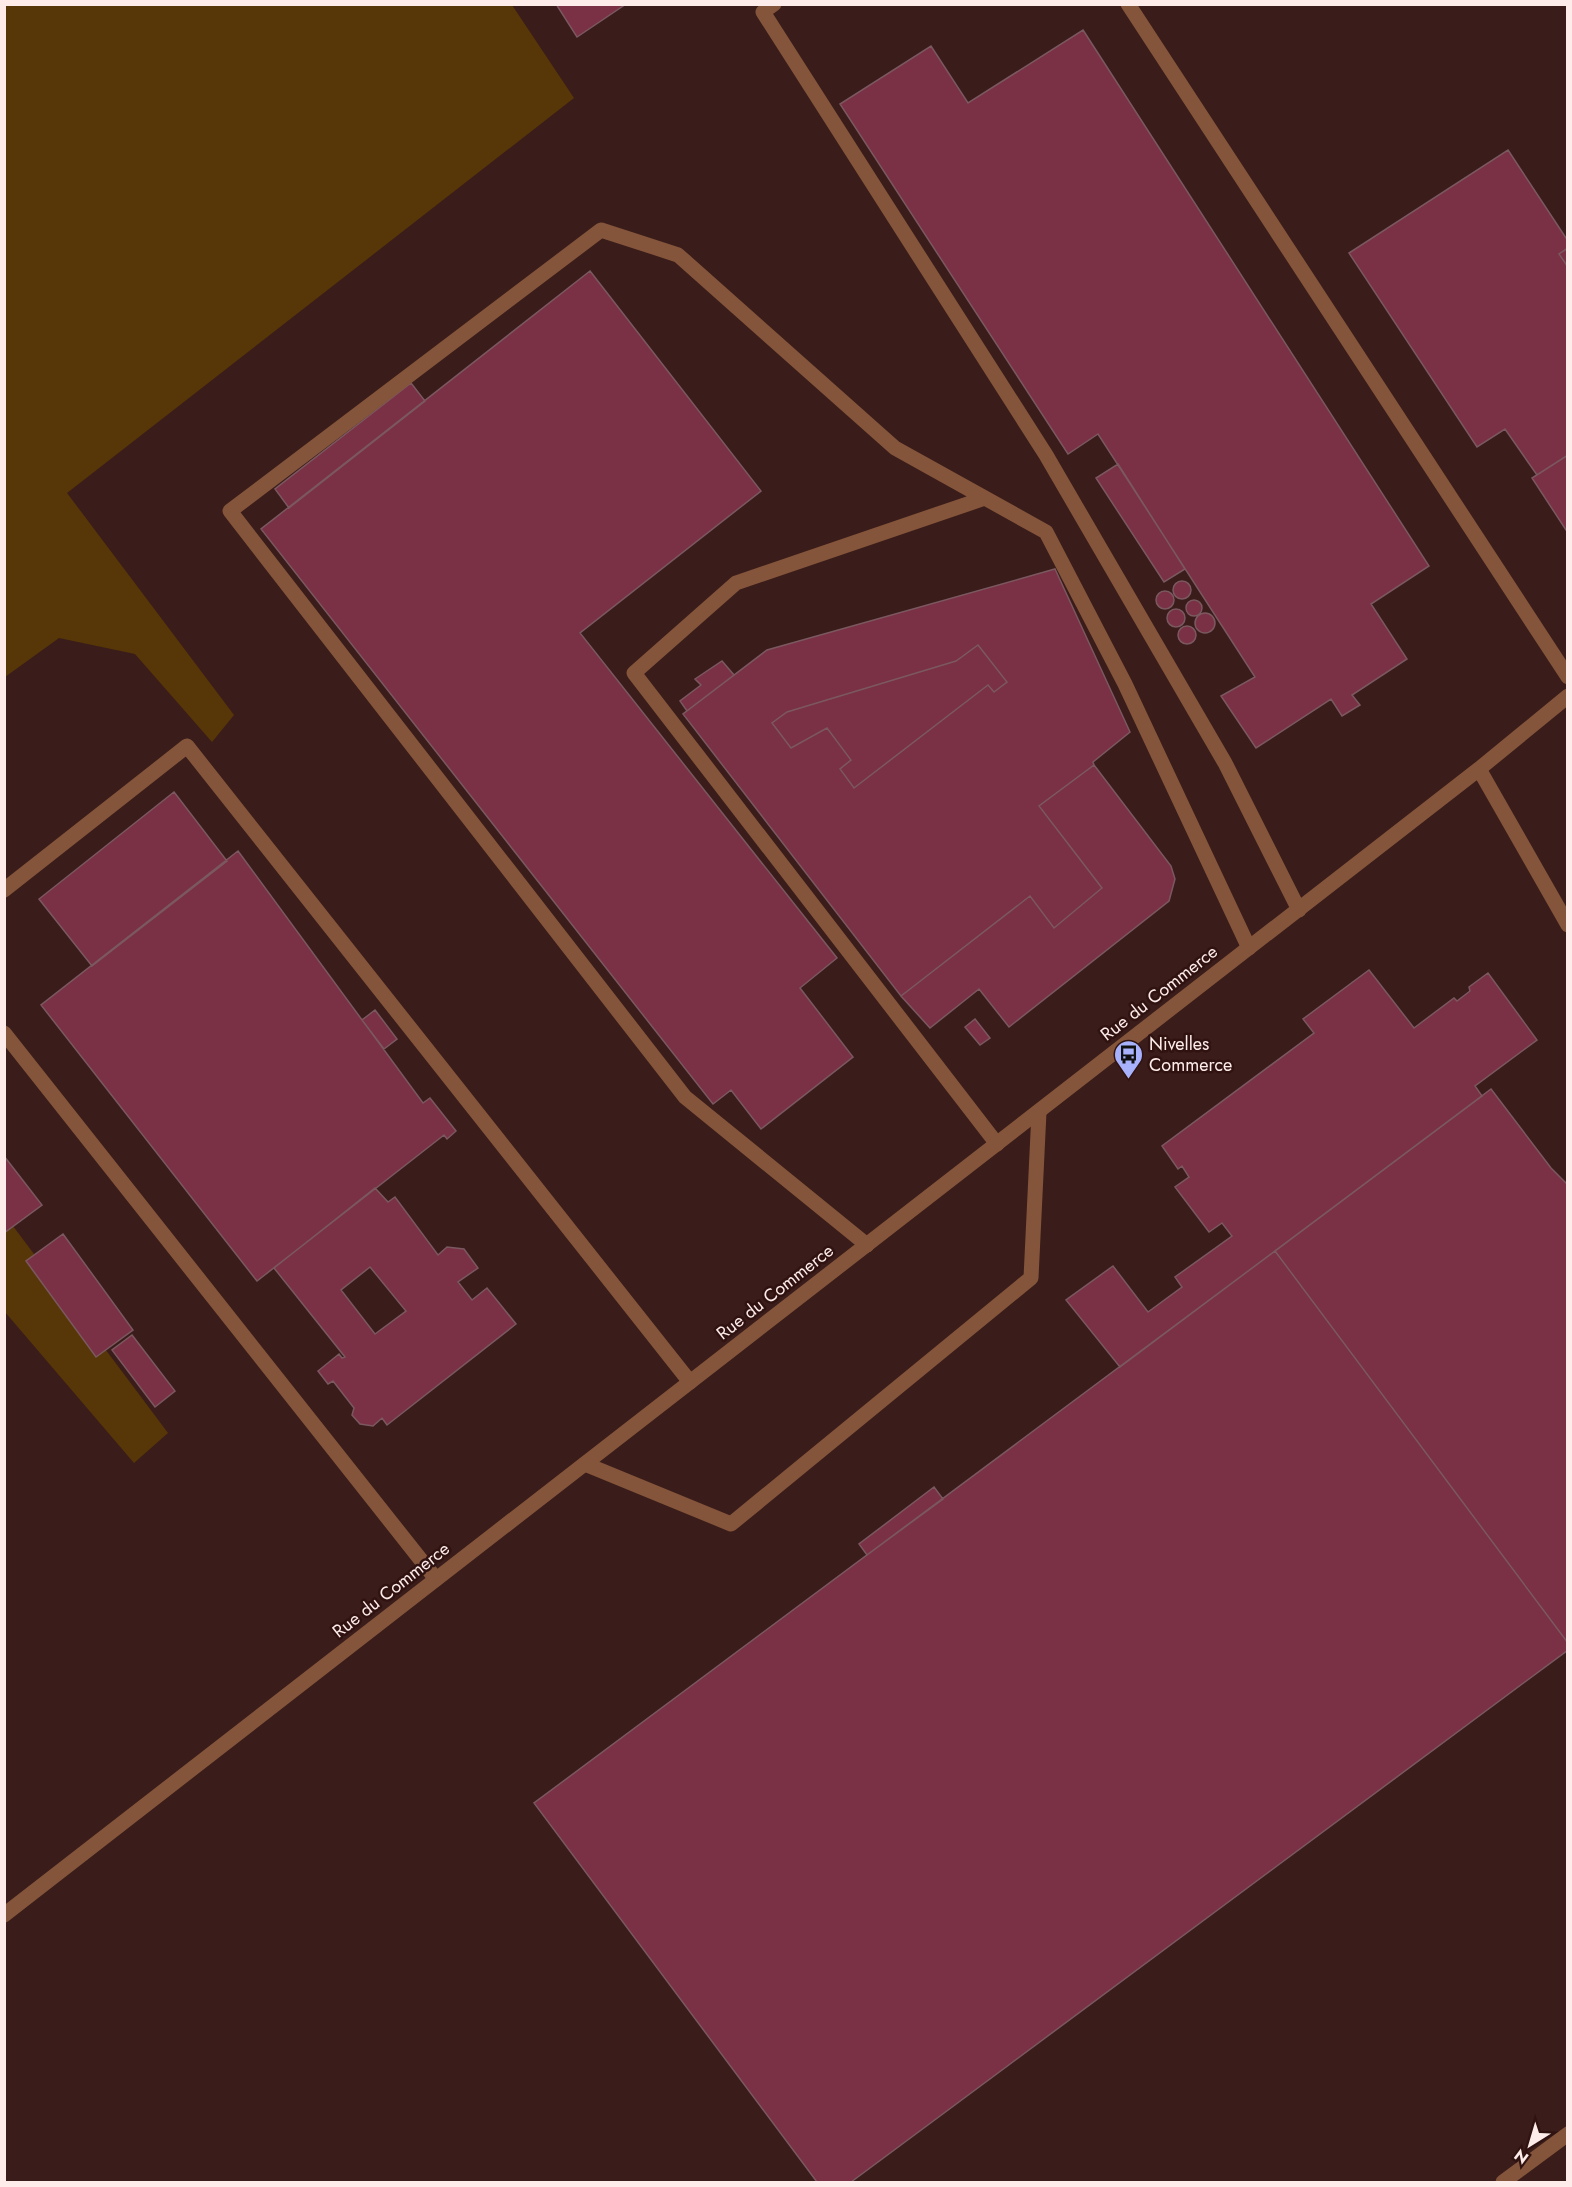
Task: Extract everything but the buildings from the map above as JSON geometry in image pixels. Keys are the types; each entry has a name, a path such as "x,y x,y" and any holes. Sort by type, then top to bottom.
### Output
{"street":[{"path":"774,4 763,12 1046,455 1225,763 1299,910"},
{"path":"1128,4 1568,677"},
{"path":"867,1245 685,1097 230,511 601,230 678,255 895,448 1046,532 1125,684 1249,948"},
{"path":"985,498 736,583 634,673 997,1144"},
{"name":"Rue du Commerce","path":"4,1915 1299,910 1568,696"},
{"path":"4,890 187,746 690,1382"},
{"path":"1479,769 1568,925"},
{"path":"4,1033 436,1580"},
{"path":"585,1464 730,1524 1031,1278 1039,1112"},
{"path":"1503,2182 1568,2134"}],"shaded area":[{"path":"5,4 512,5 574,98 67,493 234,715 212,742 135,654 59,638 5,677"},
{"path":"4,1214 168,1433 134,1463 5,1312"}],"place":[{"name":"Nivelles Commerce","path":"1128,1080"}]}
